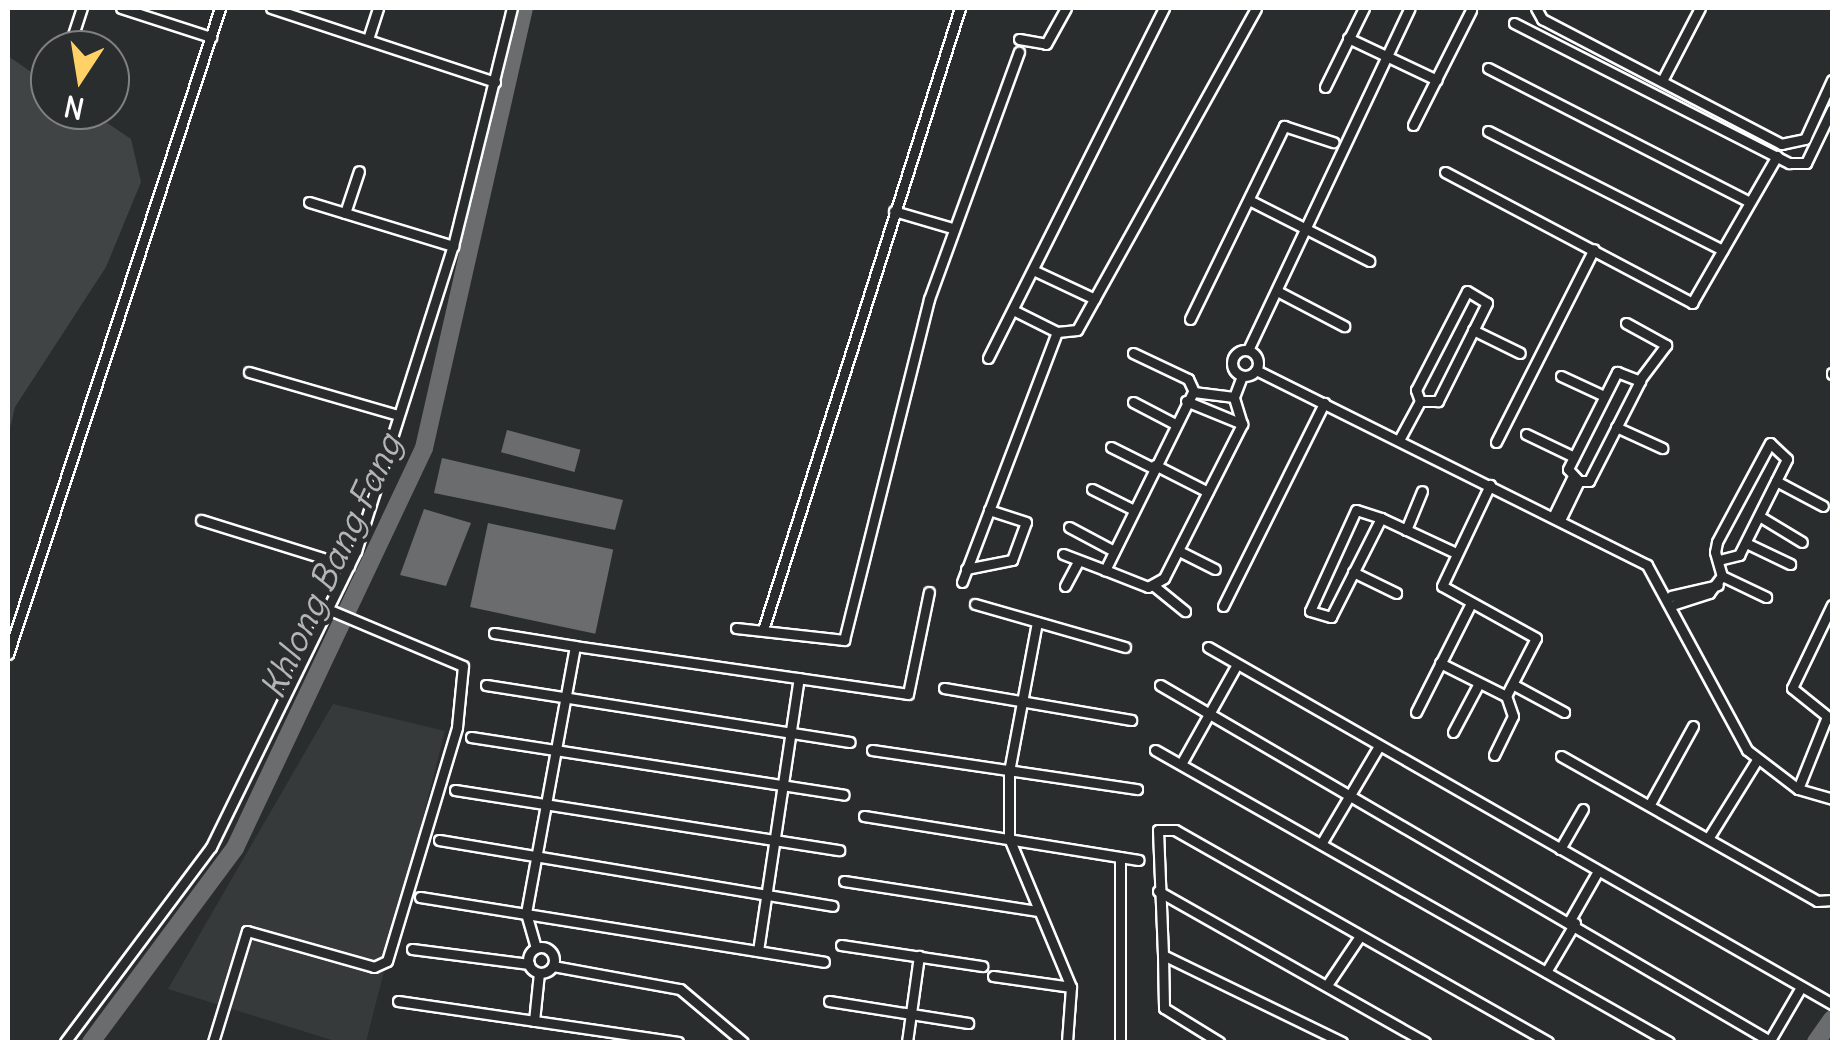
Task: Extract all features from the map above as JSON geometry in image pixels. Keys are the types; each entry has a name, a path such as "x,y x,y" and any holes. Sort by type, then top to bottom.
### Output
{"street":[{"path":"121,8 211,36"},
{"path":"8,654 220,8"},
{"path":"271,8 495,82"},
{"path":"368,40 378,8"},
{"path":"65,1042 211,846 330,610 349,566 454,246 512,8"},
{"path":"763,630 960,8"},
{"path":"1018,39 1051,40 1066,8"},
{"path":"988,358 1015,311 1164,8"},
{"path":"1015,311 1057,332 1077,330 1256,8"},
{"path":"1325,87 1364,8"},
{"path":"1242,376 1232,360 1248,350 1392,57 1410,8"},
{"path":"1536,8 1542,20 1795,145 1832,80"},
{"path":"1663,79 1700,8"},
{"path":"1413,125 1471,10"},
{"path":"1514,24 1776,156 1804,165 1832,110"},
{"path":"1348,38 1437,80"},
{"path":"736,628 844,640 952,228 1019,52"},
{"path":"1488,68 1750,202"},
{"path":"1190,318 1285,124 1333,142"},
{"path":"1488,131 1723,250"},
{"path":"1445,172 1692,303 1776,156"},
{"path":"346,213 359,170"},
{"path":"1249,200 1369,261"},
{"path":"309,202 454,246"},
{"path":"894,210 952,228"},
{"path":"1496,442 1594,249"},
{"path":"1034,270 1095,298"},
{"path":"1399,440 1420,401 1416,390 1469,289 1488,300 1438,401 1420,401"},
{"path":"1277,291 1344,326"},
{"path":"1575,480 1589,480 1641,378 1666,346 1626,322"},
{"path":"1473,330 1520,353"},
{"path":"962,582 1057,332"},
{"path":"1248,350 1256,370 1558,516 1647,565 1673,600 1725,722 1757,760 1798,789 1832,799"},
{"path":"1134,353 1188,379 1194,392"},
{"path":"1154,586 1179,550 1242,424 1234,397 1242,376 1256,370"},
{"path":"1558,516 1575,480 1574,457 1604,396 1620,370 1641,378"},
{"path":"250,372 398,416"},
{"path":"1561,376 1604,396"},
{"path":"1194,392 1234,397"},
{"path":"1105,570 1194,392"},
{"path":"1133,402 1176,424"},
{"path":"1186,402 1242,424"},
{"path":"1223,606 1324,403"},
{"path":"1616,427 1662,448"},
{"path":"1526,434 1574,457"},
{"path":"1719,560 1734,560 1746,543 1787,455 1767,443 1717,542 1720,580"},
{"path":"1111,447 1208,492"},
{"path":"1776,481 1822,506"},
{"path":"1490,485 1442,586 1534,635 1506,696"},
{"path":"1092,490 1134,510"},
{"path":"1406,530 1422,491"},
{"path":"1381,518 1330,617 1310,612 1358,508 1381,518 1456,553"},
{"path":"966,569 1012,560 1026,522 989,510"},
{"path":"1759,516 1802,542"},
{"path":"201,520 349,566"},
{"path":"1069,527 1114,550"},
{"path":"1746,543 1790,564"},
{"path":"1179,550 1215,568"},
{"path":"1063,554 1078,563 1154,586 1185,611"},
{"path":"1335,554 1396,593"},
{"path":"1065,586 1078,563"},
{"path":"1673,600 1720,580 1766,598"},
{"path":"494,633 908,694 930,592"},
{"path":"975,604 1125,647"},
{"path":"1416,712 1470,604"},
{"path":"1798,789 1829,719 1792,680 1832,606"},
{"path":"213,1042 246,931 374,967 387,962 468,676 330,610"},
{"path":"1037,622 1009,771 1009,838 1070,987 1067,1042"},
{"path":"529,964 536,948 526,913 562,751 574,646"},
{"path":"1208,648 1832,1004"},
{"path":"1440,663 1506,696 1513,716 1494,755"},
{"path":"1181,764 1236,666"},
{"path":"758,951 799,678"},
{"path":"1453,732 1479,683"},
{"path":"1514,684 1564,712"},
{"path":"486,685 850,742"},
{"path":"1160,685 1208,716 1572,921 1770,1042 1800,989"},
{"path":"944,688 1131,720"},
{"path":"1650,804 1693,726"},
{"path":"471,737 844,795"},
{"path":"1321,844 1379,746"},
{"path":"872,750 1137,789"},
{"path":"1155,750 1669,1042"},
{"path":"1562,756 1817,901 1832,900"},
{"path":"1709,837 1757,760"},
{"path":"455,790 839,850"},
{"path":"1560,849 1583,809"},
{"path":"864,816 1138,860"},
{"path":"1219,1042 1164,1008 1164,956 1154,836 1165,826 1548,1042"},
{"path":"439,840 832,906"},
{"path":"1120,857 1120,1042"},
{"path":"1546,972 1598,871"},
{"path":"844,881 1037,911"},
{"path":"1158,891 1425,1042"},
{"path":"420,897 824,962"},
{"path":"1327,985 1360,936"},
{"path":"841,945 982,966"},
{"path":"412,948 529,964 539,973"},
{"path":"536,948 549,950 553,966"},
{"path":"907,1042 919,956"},
{"path":"1164,956 1342,1042"},
{"path":"539,973 553,966 680,989 743,1042"},
{"path":"534,1021 539,973"},
{"path":"993,976 1070,987"},
{"path":"829,1000 968,1023"},
{"path":"398,1001 678,1042"}],"shaded area":[{"path":"8,56 30,71 30,130 118,130 131,139 141,182 106,267 15,407 8,437"},
{"path":"507,430 580,450 574,472 501,452"},
{"path":"442,458 623,500 615,530 434,493"},
{"path":"424,509 471,523 446,586 400,575"},
{"path":"488,523 613,550 595,634 470,607"},
{"path":"333,704 445,731 366,1042 338,1042 168,989"}],"waterway":[{"name":"Khlong Bang Fang","path":"91,1042 235,848 424,448 524,8"},
{"path":"1816,1042 1832,1019"}]}
